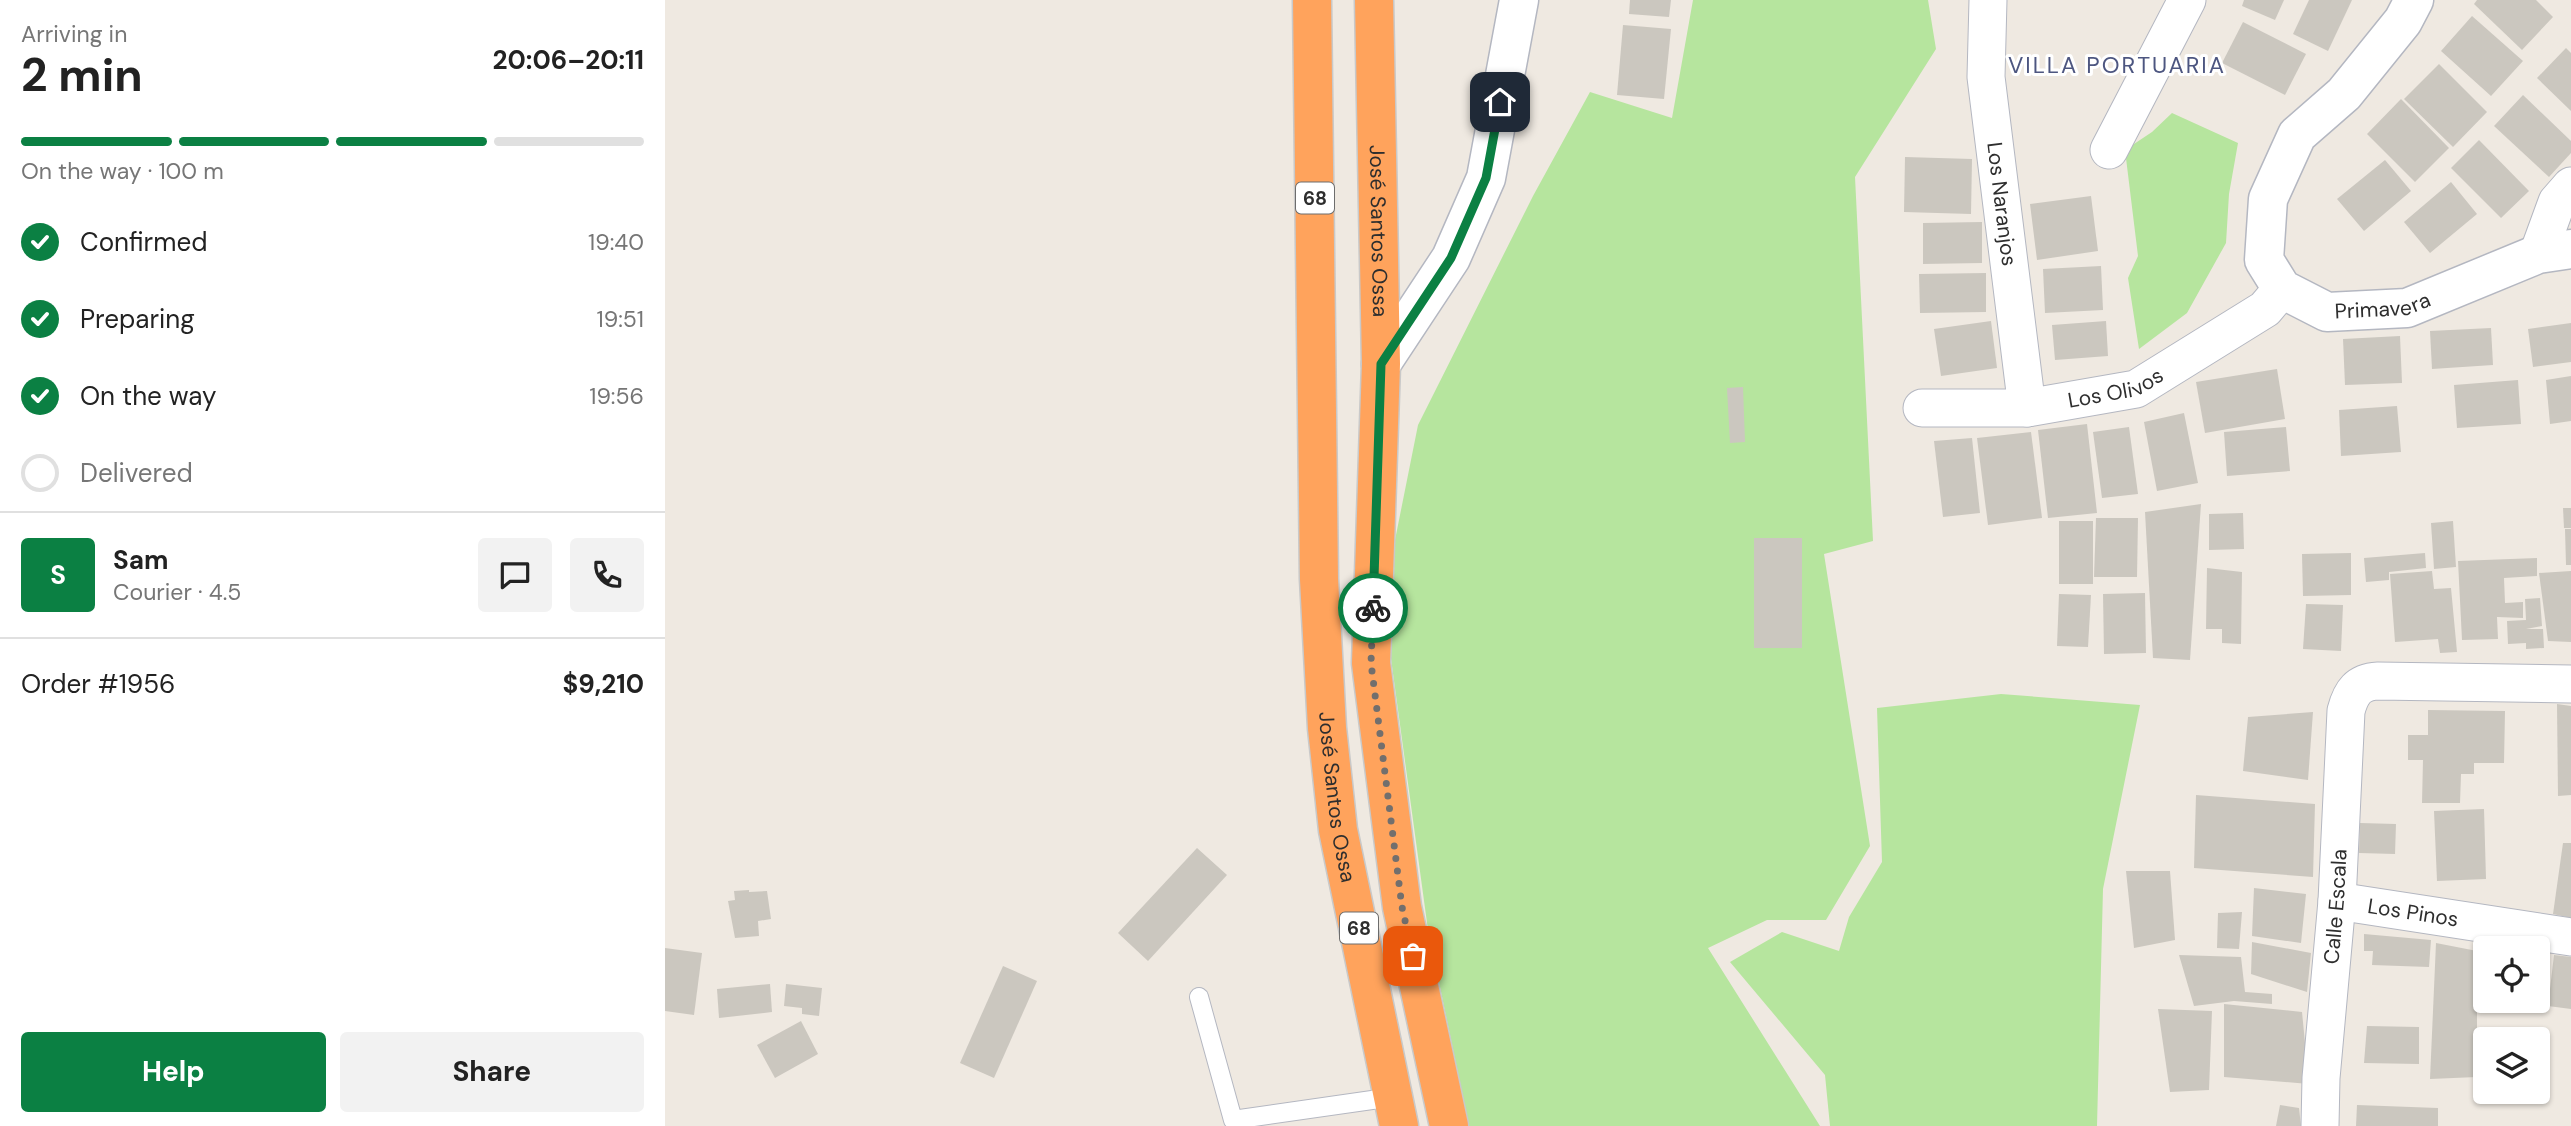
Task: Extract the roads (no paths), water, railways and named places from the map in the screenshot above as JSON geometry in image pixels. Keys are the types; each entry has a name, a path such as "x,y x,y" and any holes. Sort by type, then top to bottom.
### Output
{"highway":[{"name":"José Santos Ossa","path":"1312,0 1319,579 1327,728 1338,830 1396,1112"},
{"name":"José Santos Ossa","path":"1374,0 1381,364 1371,663 1402,907 1450,1126"}],"street":[{"path":"1381,364 1451,258 1486,178 1519,0"},
{"name":"Los Naranjos","path":"1988,0 1986,77 2027,408"},
{"path":"2109,149 2187,0"},
{"path":"2282,289 2264,260 2268,199 2297,135 2344,94 2403,21 2414,0"},
{"path":"2554,251 2557,202 2571,186"},
{"name":"Primavera","path":"2282,289 2327,312 2407,308 2554,251"},
{"name":"Los Olivos","path":"1922,408 2027,408 2136,388 2265,309 2282,289"},
{"name":"Calle Escala","path":"2321,1126 2321,1078 2337,901 2346,711 2357,688 2367,682 2378,681 2571,684"},
{"name":"Los Pinos","path":"2337,901 2571,937"}],"lane":[{"path":"1199,997 1233,1120 1396,1112"}],"district":[{"name":"VILLA PORTUARIA","path":"2117,65"}]}
